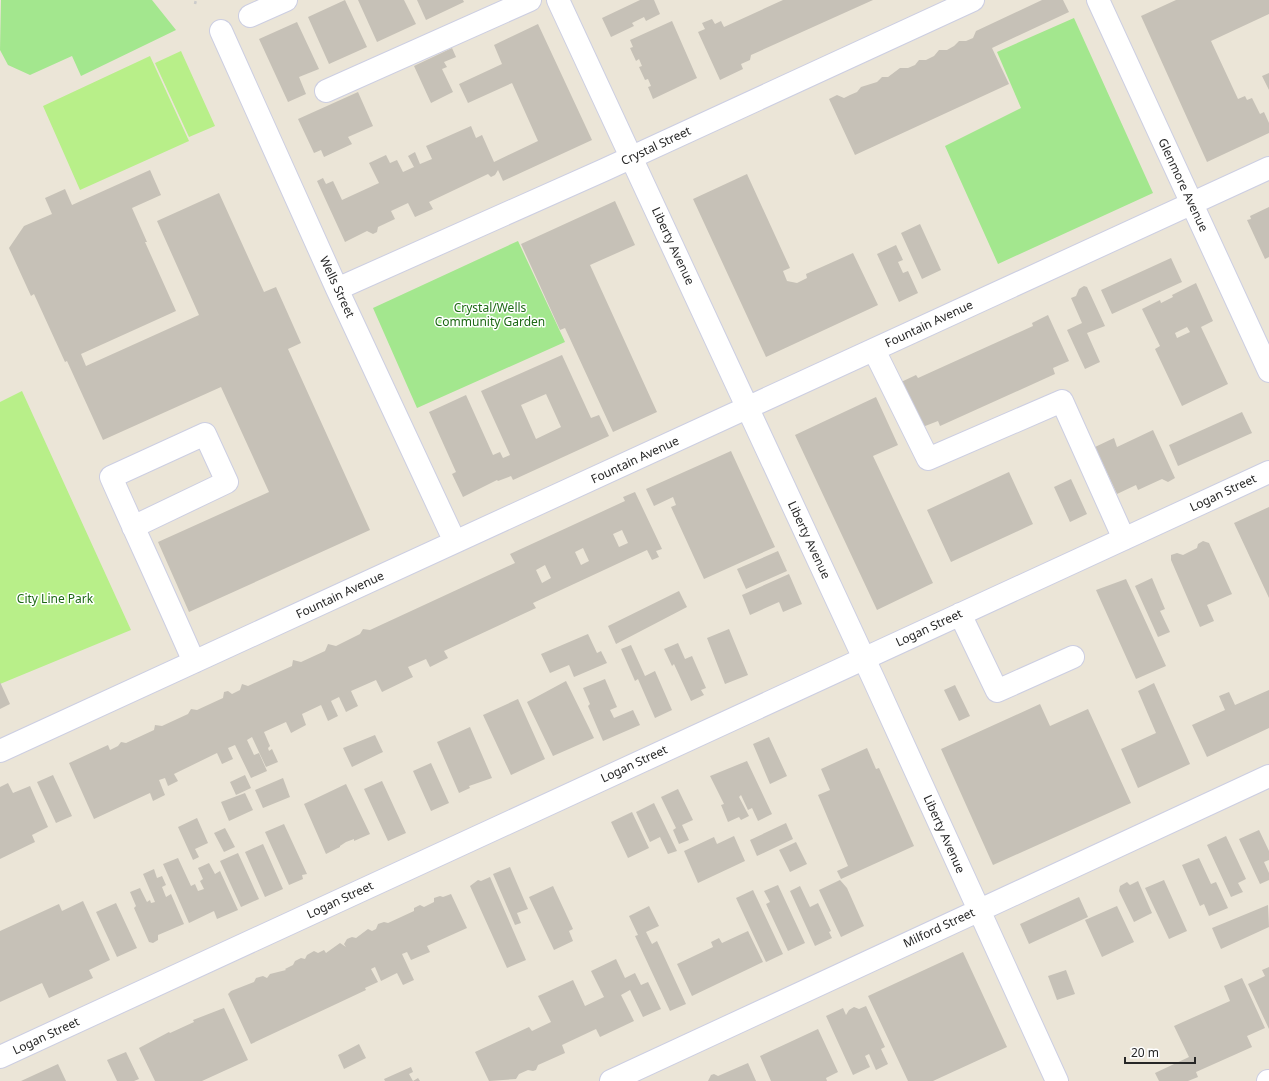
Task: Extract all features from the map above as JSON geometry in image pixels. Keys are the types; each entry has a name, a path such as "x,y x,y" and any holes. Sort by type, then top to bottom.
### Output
{"street":[{"path":"250,16 286,0"},
{"path":"326,91 530,0"},
{"name":"Liberty Avenue","path":"558,0 864,658 1057,1081"},
{"name":"Crystal Street","path":"337,289 632,157 973,0"},
{"name":"Glenmore Avenue","path":"1098,0 1269,371"},
{"name":"Wells Street","path":"220,31 337,289 455,542"},
{"name":"Fountain Avenue","path":"0,750 1269,168"},
{"path":"874,350 928,459 1062,402 1124,538"},
{"path":"133,527 227,482 205,434 111,477 133,527 194,662"},
{"name":"Logan Street","path":"0,1057 1269,472"},
{"path":"960,614 997,691 1073,657"},
{"name":"Milford Street","path":"611,1081 1269,776"}],"path":[{"path":"195,4 196,0"}],"green space":[{"path":"1,0 152,0 176,30 81,76 72,56 30,75 8,65 0,50"},
{"path":"1074,18 1153,193 998,264 945,146 1021,108 997,52"},
{"path":"181,51 215,126 189,137 155,63"},
{"path":"150,56 189,141 80,190 43,106"},
{"name":"Crystal/Wells Community Garden","path":"518,241 565,342 417,408 373,308"},
{"name":"City Line Park","path":"22,391 131,630 0,684 0,402"}],"building":[{"path":"345,0 367,47 329,64 308,17"},
{"path":"358,0 404,0 416,24 377,42"},
{"path":"417,0 463,0 464,2 426,20"},
{"path":"640,0 654,0 660,14 646,21 644,17 632,23 634,26 611,37 602,18"},
{"path":"783,0 873,0 751,55 750,60 741,64 743,69 720,80 698,32 705,29 702,23 712,19 715,24 721,21 724,27"},
{"path":"1042,0 1063,0 1069,12 992,48 1009,84 855,155 829,99 837,95 844,98 857,92 861,87 877,82 882,77 888,77 900,68 908,68 915,65 919,60 926,60 934,56 939,50 947,50 959,41 966,41 973,38 976,31"},
{"path":"1176,0 1269,0 1269,14 1211,41 1238,99 1245,96 1247,100 1252,98 1260,114 1264,112 1269,123 1269,133 1207,162 1141,16"},
{"path":"672,21 697,78 653,99 648,87 651,86 648,79 645,80 639,67 642,66 639,59 636,61 630,48 633,47 630,40"},
{"path":"297,22 319,69 299,77 306,94 288,102 259,39"},
{"path":"538,24 592,140 503,181 498,170 495,175 491,177 488,174 429,202 433,209 415,217 408,203 391,211 395,219 378,227 377,232 373,234 367,231 345,242 317,181 323,178 326,184 333,181 342,200 379,183 369,163 386,155 390,163 397,160 403,172 414,167 408,156 415,152 420,164 432,159 426,146 471,126 476,138 482,135 494,162 538,141 512,83 468,103 459,84 502,64 494,45"},
{"path":"452,48 456,57 444,62 447,67 442,69 453,92 431,103 414,66"},
{"path":"1269,73 1269,90 1262,76"},
{"path":"358,92 373,126 348,137 352,144 324,157 321,150 314,153 298,119"},
{"path":"150,170 161,195 132,208 147,242 145,242 176,311 81,354 86,366 199,315 157,221 219,193 264,292 276,287 301,343 288,349 370,530 189,612 158,542 269,492 221,387 103,440 67,361 65,362 34,294 31,296 9,248 24,226 52,214 45,198 65,189 72,205"},
{"path":"747,174 790,268 783,271 787,281 797,283 807,278 806,274 853,253 878,305 766,357 693,199"},
{"path":"615,201 635,245 590,265 657,412 613,432 565,328 560,330 521,244"},
{"path":"1269,207 1269,257 1265,259 1247,220 1251,219 1250,216"},
{"path":"920,224 941,270 922,279 901,233"},
{"path":"896,245 903,260 898,262 903,273 908,271 918,293 899,302 877,254"},
{"path":"1171,258 1182,282 1112,314 1101,290"},
{"path":"1196,283 1213,321 1201,327 1228,384 1182,406 1155,349 1160,346 1142,309 1160,300 1161,303 1173,297 1172,295","holes":["1187,327 1190,332 1177,338 1175,333"]},
{"path":"1084,286 1087,287 1105,326 1087,333 1100,362 1085,369 1067,330 1082,323 1071,298 1076,296 1079,289"},
{"path":"1048,315 1069,361 1053,368 1055,374 940,426 938,421 920,428 899,383 916,375 918,378 1033,326 1032,323"},
{"path":"562,355 591,418 599,415 609,436 513,480 511,476 498,481 497,480 463,497 452,474 456,472 429,412 466,395 493,455 500,452 503,458 510,455 481,391","holes":["546,394 561,427 536,439 521,405"]},
{"path":"876,397 898,445 873,456 933,583 877,610 795,435"},
{"path":"1242,412 1252,433 1178,466 1169,445"},
{"path":"1153,430 1175,478 1168,482 1162,479 1138,490 1136,485 1117,494 1095,447 1114,438 1117,447"},
{"path":"731,451 775,547 704,579 671,507 676,505 673,497 654,506 646,489"},
{"path":"1009,472 1033,524 951,562 927,510"},
{"path":"1071,479 1087,514 1070,522 1054,487"},
{"path":"635,492 662,549 656,551 659,557 652,560 647,550 533,603 536,608 444,651 448,658 430,667 426,659 408,667 413,677 382,692 376,680 351,691 358,706 346,712 339,697 331,701 338,716 328,721 321,705 302,714 306,725 291,733 286,722 264,732 270,746 268,748 269,751 272,749 278,762 266,767 252,737 247,740 254,755 259,753 267,771 251,778 235,745 228,748 233,759 222,764 217,753 174,774 178,781 168,786 165,778 159,780 165,795 153,801 150,793 94,819 69,763 108,745 110,750 118,746 121,742 126,743 154,730 155,725 162,726 188,714 191,709 197,710 223,698 224,692 228,691 232,694 240,690 242,684 248,686 292,666 293,660 301,662 325,651 328,644 336,646 360,634 363,629 370,630 515,563 510,554 625,501 623,497","holes":["622,530 628,543 619,547 613,534","583,548 589,561 581,565 575,552","545,565 551,578 542,583 536,570"]},
{"path":"1269,507 1269,598 1234,523"},
{"path":"1203,541 1209,543 1232,594 1207,605 1214,621 1200,627 1171,560 1171,555 1177,553 1183,555 1197,548 1198,544"},
{"path":"778,551 787,571 746,589 737,569"},
{"path":"789,574 802,604 783,612 779,602 750,615 742,595"},
{"path":"1152,578 1165,609 1160,611 1170,632 1158,637 1135,586"},
{"path":"1126,579 1166,666 1136,679 1096,590"},
{"path":"679,591 687,607 616,644 608,626"},
{"path":"729,629 748,675 725,684 707,638"},
{"path":"588,634 597,653 601,651 607,663 574,677 569,665 550,673 541,654"},
{"path":"678,643 685,659 692,656 706,688 701,690 704,695 691,701 674,664 672,666 664,649"},
{"path":"631,645 645,676 655,671 672,710 655,718 638,679 635,681 621,649"},
{"path":"605,679 617,707 610,710 614,718 633,710 640,725 603,741 588,706 590,704 583,688"},
{"path":"566,681 594,738 553,756 527,702"},
{"path":"0,682 10,704 0,709"},
{"path":"1154,683 1190,764 1138,788 1121,749 1156,733 1138,691"},
{"path":"955,685 970,716 959,721 944,690"},
{"path":"1269,690 1269,728 1207,757 1192,725 1225,710 1219,696 1229,692 1235,705"},
{"path":"518,699 545,759 511,775 483,715"},
{"path":"1040,704 1050,726 1088,709 1131,803 993,865 941,749"},
{"path":"470,727 492,778 469,786 470,788 459,793 437,742"},
{"path":"375,735 383,752 352,767 343,748"},
{"path":"769,737 787,776 770,784 753,744"},
{"path":"867,748 876,769 879,768 914,846 841,879 837,871 848,866 818,795 830,790 821,769"},
{"path":"747,761 772,814 758,821 752,808 748,810 741,795 739,797 749,816 741,820 739,817 728,822 721,805 724,804 710,776"},
{"path":"431,763 449,803 431,811 413,771"},
{"path":"53,775 72,816 56,823 37,782"},
{"path":"245,775 251,788 236,795 230,782"},
{"path":"283,778 290,797 263,808 255,790"},
{"path":"382,781 406,833 388,841 364,789"},
{"path":"8,783 13,793 30,786 48,827 32,835 35,842 0,859 0,787"},
{"path":"346,784 370,834 354,841 354,839 346,842 340,847 326,854 304,804"},
{"path":"678,789 693,820 682,825 689,840 679,844 673,830 676,828 661,797"},
{"path":"245,793 253,810 229,821 221,802"},
{"path":"654,803 677,851 668,854 660,837 650,842 636,812"},
{"path":"632,812 649,848 628,858 611,822"},
{"path":"197,818 208,843 195,849 199,857 193,860 178,827"},
{"path":"786,823 793,839 757,856 750,840"},
{"path":"284,824 307,874 302,875 303,879 289,885 265,832"},
{"path":"225,828 235,847 224,852 214,833"},
{"path":"1259,830 1269,851 1269,860 1264,862 1269,873 1269,880 1260,884 1239,839"},
{"path":"734,836 745,861 698,883 684,851 714,837 717,844"},
{"path":"1226,836 1246,879 1238,883 1243,892 1231,897 1207,845"},
{"path":"796,842 807,864 790,872 779,850"},
{"path":"263,844 283,889 265,897 245,852"},
{"path":"238,853 259,899 241,907 220,861"},
{"path":"178,858 191,886 195,884 198,891 204,889 200,881 203,879 198,868 209,863 215,874 220,871 238,910 217,919 214,911 189,923 163,864"},
{"path":"1199,858 1211,884 1216,882 1228,908 1209,916 1204,904 1200,906 1182,865"},
{"path":"510,867 528,909 517,913 521,923 515,925 493,874"},
{"path":"154,869 157,878 162,876 166,885 162,887 166,897 171,894 184,924 158,935 158,940 153,943 149,942 134,908 136,906 130,892 140,888 147,902 150,900 151,903 155,902 143,874"},
{"path":"490,877 526,960 507,968 470,886 478,880 481,881"},
{"path":"840,880 847,888 864,926 841,937 819,890"},
{"path":"1164,880 1187,931 1169,939 1145,888"},
{"path":"1138,881 1152,913 1134,922 1119,891 1120,886 1127,882 1130,885"},
{"path":"778,885 805,943 788,951 766,904 770,902 764,891"},
{"path":"553,886 573,929 569,931 573,941 554,950 529,897"},
{"path":"800,886 810,907 818,903 831,931 829,932 832,938 815,946 790,891"},
{"path":"753,890 783,954 766,962 736,898"},
{"path":"451,894 467,928 427,946 430,952 411,960 407,952 402,954 414,980 403,985 397,973 381,981 375,967 371,969 378,982 365,988 366,990 251,1044 228,994 231,991 254,982 256,978 263,976 267,978 270,974 286,970 285,969 293,965 295,961 301,958 305,959 307,955 314,951 318,953 324,950 326,953 340,943 346,947 344,944 347,939 352,937 356,938 368,929 372,931 376,929 378,924 384,922 388,923 414,911 414,908 420,905 424,907 434,902 434,898"},
{"path":"1079,897 1088,917 1029,944 1020,924"},
{"path":"83,901 110,960 89,970 93,978 49,998 42,983 0,1002 0,931 59,904 62,911"},
{"path":"116,903 137,948 117,957 96,912"},
{"path":"1268,905 1269,927 1221,949 1212,928"},
{"path":"649,906 659,926 646,932 652,944 657,941 686,1004 670,1011 635,936 638,935 629,916"},
{"path":"1117,906 1134,942 1102,957 1085,920"},
{"path":"748,931 763,962 692,996 677,964 713,947 711,942 719,938 722,943"},
{"path":"963,952 1007,1047 933,1081 908,1081 868,996"},
{"path":"616,959 625,978 635,973 641,985 648,982 661,1009 643,1017 630,990 621,995 634,1021 600,1037 596,1029 562,1045 565,1053 538,1065 536,1070 528,1070 519,1074 516,1079 489,1081 475,1052 529,1027 532,1031 551,1022 538,996 573,980 585,1006 604,997 591,971"},
{"path":"1269,967 1269,1029 1248,984 1265,976 1262,970"},
{"path":"1066,970 1075,994 1057,1000 1048,976"},
{"path":"1242,978 1265,1028 1247,1036 1252,1047 1196,1072 1198,1077 1188,1081 1159,1081 1155,1073 1189,1057 1174,1026 1230,1001 1224,986"},
{"path":"866,1006 885,1047 881,1049 888,1064 876,1070 869,1054 865,1056 870,1067 853,1075 826,1016 843,1008 846,1015 849,1010 854,1007 859,1009"},
{"path":"224,1008 248,1060 202,1081 155,1081 139,1048 169,1032 170,1033 194,1022 193,1020"},
{"path":"818,1029 838,1072 826,1078 827,1081 771,1081 760,1056"},
{"path":"359,1044 366,1058 344,1069 338,1055"},
{"path":"126,1052 139,1079 134,1081 117,1081 107,1060"},
{"path":"748,1063 756,1081 708,1081 711,1075 714,1074 718,1076"},
{"path":"58,1064 66,1081 21,1081"},
{"path":"411,1067 413,1072 409,1074 413,1081 385,1081 384,1079"},
{"path":"418,1078 420,1081 413,1081"}]}
